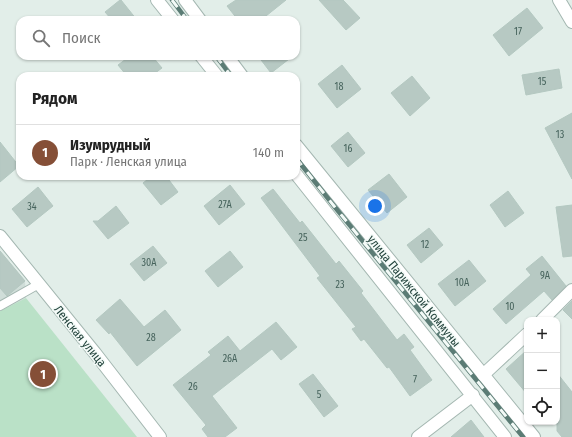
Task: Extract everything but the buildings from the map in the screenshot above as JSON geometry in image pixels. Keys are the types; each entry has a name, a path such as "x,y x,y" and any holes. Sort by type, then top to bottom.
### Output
{"street":[{"path":"157,0 170,16"},
{"path":"185,0 197,16"},
{"path":"559,0 572,22"},
{"path":"205,60 215,72"},
{"path":"230,60 239,72"},
{"name":"улица Парижской Коммуны","path":"300,150 482,376 534,437"},
{"name":"улица Парижской Коммуны","path":"300,179 505,437"},
{"name":"Ленская улица","path":"0,236 160,437"},
{"path":"545,317 572,290"},
{"path":"482,376 524,337"},
{"path":"418,437 473,395"}],"lane":[{"path":"0,306 39,284"}],"shaded area":[{"path":"0,251 25,281 26,298 0,311"}],"green space":[{"path":"26,298 137,437 0,437 0,311"}],"railway":[{"path":"172,0 184,16"},
{"path":"219,60 228,72"},
{"path":"300,163 523,437"}],"place":[{"name":"Изумрудный","path":"43,374"}]}
